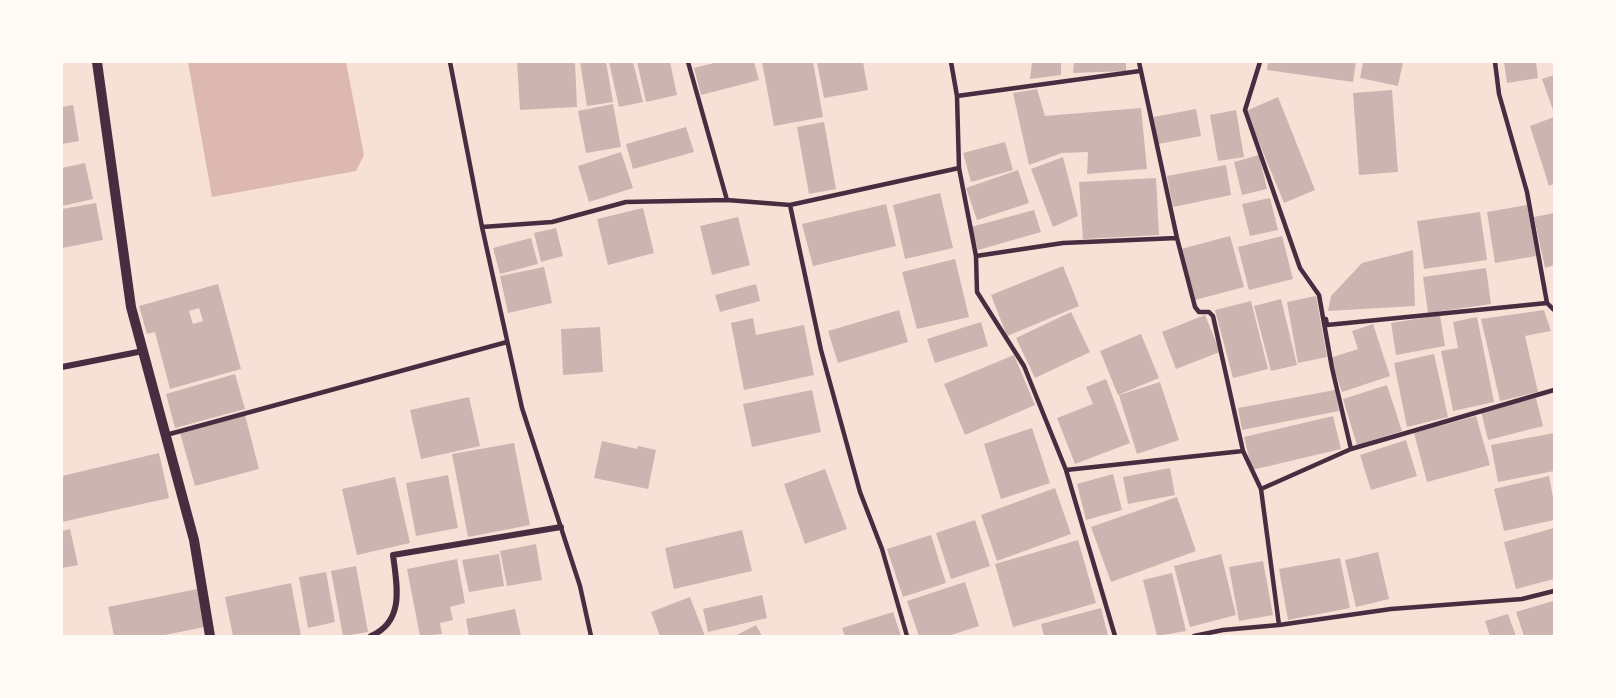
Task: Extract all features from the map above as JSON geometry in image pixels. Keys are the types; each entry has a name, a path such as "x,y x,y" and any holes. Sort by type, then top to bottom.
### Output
{"street":[{"path":"97,62 131,307 194,540 210,636"},
{"path":"62,367 144,351"},
{"path":"371,636 378,633 396,612 398,591 393,555 561,527"}],"lane":[{"path":"450,62 482,227 522,408 580,586 591,636"},
{"path":"688,62 727,200"},
{"path":"951,62 957,96 959,168 976,256 977,292 1024,366 1066,470 1116,636"},
{"path":"1138,62 1177,238 1195,307 1199,312 1209,312 1213,316 1243,451 1261,489 1280,625"},
{"path":"1260,62 1245,111 1300,268 1319,295 1327,325 1547,303"},
{"path":"1495,62 1498,94 1527,192 1547,303 1554,310"},
{"path":"957,96 1140,71"},
{"path":"482,227 552,222 626,202 727,200 790,205 959,168"},
{"path":"790,205 821,350 860,492 882,549 907,636"},
{"path":"976,256 1063,243 1177,238"},
{"path":"1319,295 1330,361 1351,449"},
{"path":"166,435 507,342"},
{"path":"1261,489 1351,449 1554,390"},
{"path":"1066,470 1243,451"},
{"path":"1194,636 1223,630 1280,625 1391,609 1522,599 1554,591"},
{"path":"1223,630 1224,636"}],"shaded area":[{"path":"188,62 346,62 364,155 356,171 212,197"}],"building":[{"path":"517,62 575,62 577,107 520,110"},
{"path":"580,62 606,62 613,102 587,106"},
{"path":"609,62 633,62 643,102 619,107"},
{"path":"637,62 670,62 677,95 646,102"},
{"path":"718,62 754,62 759,80 701,95 694,68"},
{"path":"762,62 813,62 823,117 774,126"},
{"path":"817,62 863,62 868,90 824,98"},
{"path":"1032,62 1061,62 1061,75 1030,79"},
{"path":"1074,62 1126,62 1126,71 1073,73"},
{"path":"1268,62 1356,62 1353,82 1267,70"},
{"path":"1363,62 1403,62 1398,86 1360,78"},
{"path":"1504,62 1536,62 1538,78 1507,83"},
{"path":"1554,75 1554,113 1542,79"},
{"path":"1037,89 1045,116 1141,108 1147,169 1087,174 1088,152 1062,153 1029,165 1013,93"},
{"path":"1392,90 1398,172 1359,175 1353,93"},
{"path":"1278,97 1315,190 1284,203 1246,111"},
{"path":"613,104 621,147 586,153 578,111"},
{"path":"73,105 79,141 62,144 62,107"},
{"path":"1196,109 1201,136 1158,144 1153,117"},
{"path":"1236,110 1244,157 1218,161 1210,115"},
{"path":"1554,117 1554,184 1549,186 1530,126"},
{"path":"824,122 836,189 809,194 797,127"},
{"path":"686,127 694,152 633,169 626,144"},
{"path":"1005,142 1013,170 971,182 963,153"},
{"path":"621,152 633,188 589,202 578,166"},
{"path":"1259,155 1267,189 1242,195 1234,162"},
{"path":"1063,157 1078,216 1053,227 1031,169"},
{"path":"85,163 93,199 62,206 62,168"},
{"path":"1226,165 1231,195 1173,207 1167,176"},
{"path":"1018,170 1029,203 977,220 966,188"},
{"path":"1156,178 1159,235 1083,239 1079,182"},
{"path":"940,193 953,248 905,259 893,205"},
{"path":"1270,198 1278,230 1250,236 1242,204"},
{"path":"96,203 103,240 62,248 62,209"},
{"path":"886,204 896,246 813,266 802,224"},
{"path":"1527,205 1536,256 1495,263 1487,212"},
{"path":"643,208 654,253 608,265 597,219"},
{"path":"1034,210 1041,232 978,250 971,227"},
{"path":"1480,212 1487,260 1424,269 1417,221"},
{"path":"1554,213 1554,265 1545,268 1534,217"},
{"path":"738,217 750,265 712,275 700,226"},
{"path":"556,228 563,256 541,262 534,233"},
{"path":"1230,236 1244,287 1195,300 1181,249"},
{"path":"1282,236 1293,279 1249,290 1238,247"},
{"path":"531,238 538,264 500,274 493,248"},
{"path":"1413,250 1415,306 1328,311 1331,296 1362,263"},
{"path":"955,259 969,317 917,329 902,272"},
{"path":"1063,266 1079,306 1007,336 991,295"},
{"path":"544,267 552,303 508,313 500,276"},
{"path":"1486,268 1491,304 1428,313 1423,277"},
{"path":"218,284 241,369 170,389 155,332 147,334 139,306","holes":["199,308 203,321 193,324 189,311"]},
{"path":"756,284 760,301 720,312 715,295"},
{"path":"1316,296 1327,357 1298,363 1287,302"},
{"path":"1281,299 1297,365 1271,371 1254,306"},
{"path":"1251,301 1268,369 1233,378 1215,310"},
{"path":"899,310 908,342 838,363 828,331"},
{"path":"1544,310 1551,331 1525,336 1538,392 1500,401 1481,319"},
{"path":"1071,312 1090,352 1035,378 1016,338"},
{"path":"1205,315 1220,352 1176,369 1162,332"},
{"path":"1440,315 1445,346 1396,355 1391,323"},
{"path":"1477,317 1494,402 1453,411 1441,351 1458,348 1453,322"},
{"path":"753,318 756,335 804,325 814,375 744,390 731,323"},
{"path":"981,322 988,346 935,363 927,339"},
{"path":"1373,324 1390,376 1342,392 1330,358 1358,349 1352,331"},
{"path":"600,327 603,372 563,375 561,329"},
{"path":"1141,334 1159,378 1118,395 1100,351"},
{"path":"1434,354 1448,417 1407,427 1394,363"},
{"path":"1014,355 1035,405 965,435 944,384"},
{"path":"235,374 245,409 175,428 166,394"},
{"path":"1106,379 1130,443 1075,464 1057,418 1093,404 1086,387"},
{"path":"1160,382 1179,440 1137,454 1119,395"},
{"path":"1387,385 1402,431 1357,445 1343,399"},
{"path":"812,390 821,432 752,447 743,404"},
{"path":"1335,390 1339,411 1242,430 1238,408"},
{"path":"469,397 480,446 421,459 410,410"},
{"path":"1536,398 1543,426 1488,440 1481,411"},
{"path":"245,415 259,469 195,486 180,433"},
{"path":"1333,416 1341,449 1252,470 1244,437"},
{"path":"1476,416 1490,465 1427,482 1414,433"},
{"path":"1032,428 1050,483 1001,499 984,444"},
{"path":"1554,433 1554,471 1498,482 1491,445"},
{"path":"1406,440 1417,476 1371,490 1360,455"},
{"path":"602,441 637,449 638,446 656,450 648,489 594,478"},
{"path":"514,443 530,525 468,537 452,454"},
{"path":"159,453 169,498 62,522 62,476"},
{"path":"1170,468 1175,495 1128,504 1123,477"},
{"path":"825,469 847,529 805,544 784,484"},
{"path":"1113,474 1122,510 1086,520 1077,484"},
{"path":"448,475 458,528 416,536 406,483"},
{"path":"1549,476 1554,502 1554,520 1504,531 1494,489"},
{"path":"395,477 410,543 357,555 342,489"},
{"path":"1055,488 1071,534 997,561 981,515"},
{"path":"1177,497 1196,551 1111,582 1091,527"},
{"path":"975,520 990,566 951,579 936,533"},
{"path":"1554,528 1554,579 1516,589 1504,542"},
{"path":"70,529 78,565 62,568 62,531"},
{"path":"742,530 752,571 674,589 665,548"},
{"path":"931,535 946,583 903,597 887,549"},
{"path":"1078,540 1096,603 1013,627 995,564"},
{"path":"536,544 542,580 507,586 500,551"},
{"path":"1378,552 1389,599 1356,607 1345,560"},
{"path":"499,554 504,586 469,592 462,560"},
{"path":"1221,554 1236,615 1190,627 1174,566"},
{"path":"1340,558 1350,608 1288,620 1279,569"},
{"path":"457,559 465,603 450,607 453,620 440,623 442,634 420,636 407,569"},
{"path":"1263,561 1273,615 1239,621 1229,567"},
{"path":"356,566 368,632 343,636 331,571"},
{"path":"326,572 335,622 308,628 299,577"},
{"path":"1172,573 1186,631 1157,636 1143,580"},
{"path":"965,582 979,626 948,636 919,636 907,601"},
{"path":"291,583 301,636 233,636 225,597"},
{"path":"197,589 204,627 160,636 114,636 108,607"},
{"path":"762,595 767,618 708,632 703,609"},
{"path":"690,597 705,636 660,636 651,612"},
{"path":"1553,601 1554,636 1524,636 1516,612"},
{"path":"1101,608 1108,636 1044,636 1041,624"},
{"path":"515,609 521,636 469,636 466,619"},
{"path":"893,612 901,636 845,636 842,628"},
{"path":"1508,614 1516,636 1490,636 1485,621"},
{"path":"756,625 762,636 735,636"}]}
